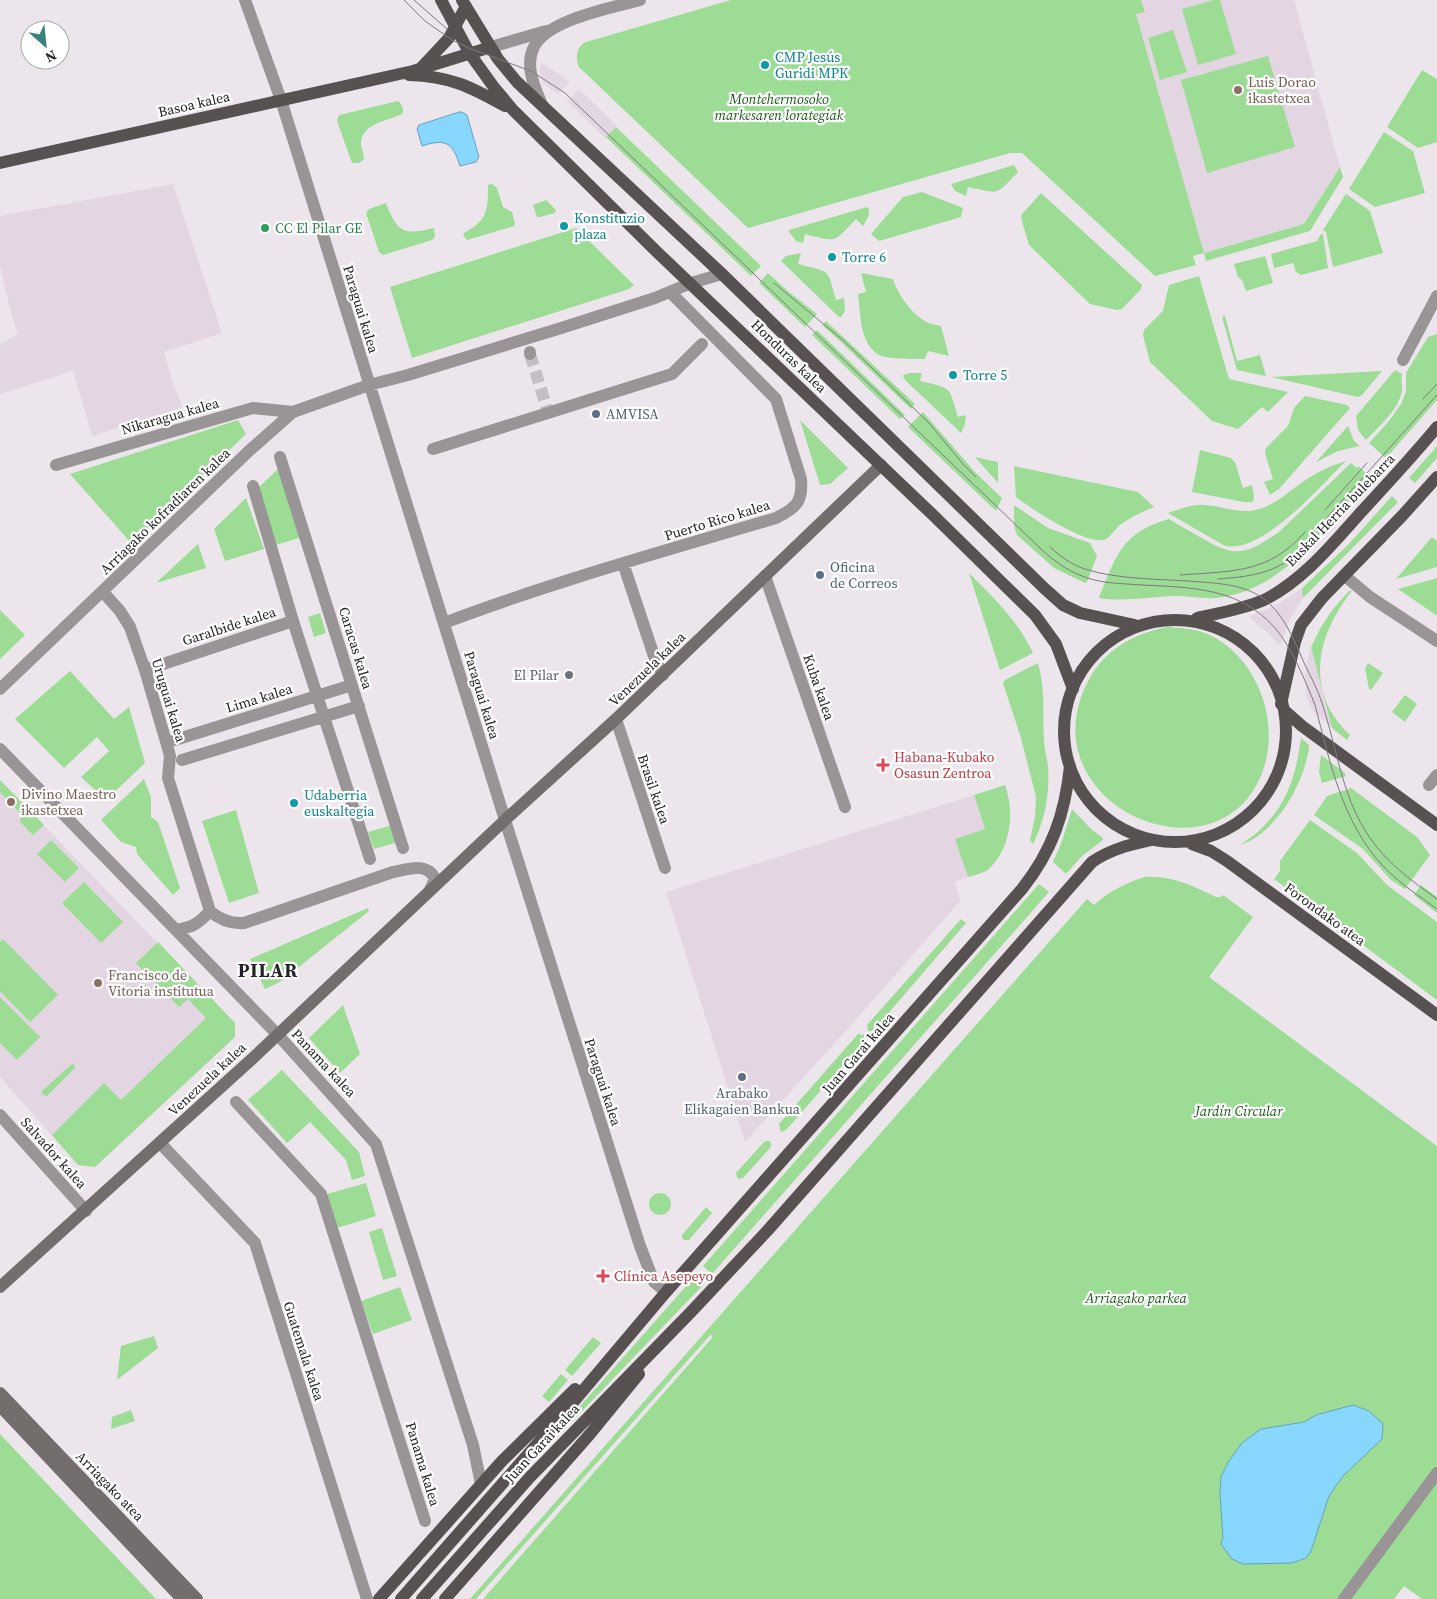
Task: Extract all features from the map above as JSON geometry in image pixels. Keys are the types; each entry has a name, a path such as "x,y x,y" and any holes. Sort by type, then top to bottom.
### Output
{"main road":[{"name":"Honduras kalea","path":"441,0 470,54 513,110 657,252 1035,615 1056,644 1073,689"},
{"name":"Honduras kalea","path":"464,3 491,47 517,82 678,235 722,274 1010,557 1063,605 1089,616 1135,625"},
{"path":"420,69 442,47 455,26 464,3"},
{"name":"Basoa kalea","path":"0,163 420,69 491,47"},
{"name":"Basoa kalea","path":"394,75 453,80 513,110"},
{"name":"Euskal Herria bulebarra","path":"1197,618 1250,606 1264,600 1292,582 1353,522 1437,427"},
{"path":"1437,477 1345,576 1322,598 1301,625 1294,642 1283,707 1284,749 1277,778 1263,804 1241,826 1216,838 1192,844 1178,844 1137,836 1108,819 1093,805 1081,788 1070,766 1065,730 1067,709 1073,689 1083,669 1097,651 1115,636 1135,625 1176,616 1197,618 1218,626 1232,635 1248,650 1270,681 1283,707 1308,731 1437,824"},
{"name":"Juan Garai kalea","path":"401,1599 559,1420 666,1292 1026,884 1048,850 1056,831 1068,786 1070,766"},
{"name":"Juan Garai kalea","path":"422,1599 530,1476 690,1313 768,1230 1092,862 1104,853 1121,846 1151,840"},
{"name":"Forondako atea","path":"1192,844 1211,851 1227,860 1437,1015"},
{"name":"Juan Garai kalea","path":"445,1599 590,1434 690,1313"},
{"name":"Juan Garai kalea","path":"379,1599 502,1461 627,1337"}],"street":[{"name":"Paraguai kalea","path":"245,0 281,100 504,820 640,1246 654,1282 666,1292"},
{"path":"491,47 546,31 568,21 640,0"},
{"path":"542,105 533,84 530,63 534,46 546,31"},
{"path":"369,385 398,378 655,298 691,283 722,274"},
{"name":"Puerto Rico kalea","path":"444,623 483,608 622,563 776,518 792,510 799,500 802,490 801,479 776,398 670,292"},
{"path":"1403,360 1437,296"},
{"path":"433,449 547,410 672,374 702,344"},
{"name":"Arriagako kofradiaren kalea","path":"0,689 243,456 293,412 369,385"},
{"name":"Nikaragua kalea","path":"56,465 253,408 293,412"},
{"name":"Caracas kalea","path":"280,457 403,848"},
{"name":"Venezuela kalea","path":"0,1286 278,1035 504,820 616,719 880,465"},
{"path":"253,486 293,621 370,859"},
{"path":"622,563 662,675"},
{"name":"Kuba kalea","path":"765,576 844,807"},
{"path":"1345,576 1370,597 1437,641"},
{"name":"Uruguai kalea","path":"103,592 120,611 130,627 145,670 169,751 168,778 210,910"},
{"name":"Garalbide kalea","path":"145,670 293,621"},
{"name":"Lima kalea","path":"176,740 352,685"},
{"path":"182,760 359,706"},
{"name":"Brasil kalea","path":"616,719 665,868"},
{"name":"Panama kalea","path":"0,749 278,1035 376,1144 473,1445 481,1484"},
{"path":"176,930 190,928 199,923 210,910 216,917 229,923 244,923 393,872 412,868 427,869 432,872 435,879 430,890"},
{"name":"Panama kalea","path":"236,1102 320,1194 425,1521"},
{"name":"Salvador kalea","path":"0,1115 86,1210"},
{"name":"Guatemala kalea","path":"160,1143 255,1243 367,1599"},
{"name":"Arriagako atea","path":"0,1393 197,1599"},
{"name":"Arriagako atea","path":"0,1406 182,1599"},
{"path":"1344,1599 1437,1473"}],"shaded area":[{"name":"Luis Dorao ikastetxea","path":"1132,0 1294,0 1340,167 1304,224 1204,253"},
{"path":"541,62 570,82 558,94 543,83 540,72"},
{"path":"579,89 617,126 605,138 567,101"},
{"path":"173,184 222,333 164,352 173,383 183,407 92,436 73,371 0,394 0,344 18,334 0,266 0,216"},
{"path":"1302,588 1303,598 1290,619 1280,646 1249,617 1276,605"},
{"path":"1313,642 1312,651 1332,728 1312,710 1306,695 1305,675"},
{"name":"Francisco de Vitoria institutua","path":"0,780 235,1023 235,1037 95,1167 78,1165 0,1077"},
{"path":"974,795 985,829 956,839 968,877 955,882 960,901 745,1142 666,892"}],"green space":[{"name":"Montehermosoko markesaren lorategiak","path":"731,0 1141,0 1145,12 1136,14 1204,253 1193,256 1196,265 1155,276 1022,153 1010,153 748,228 579,67 577,60 578,50 586,42"},
{"path":"1220,0 1236,54 1198,65 1182,9"},
{"path":"1173,30 1187,72 1160,80 1148,38"},
{"path":"1268,56 1295,147 1207,173 1181,80"},
{"path":"1422,70 1437,79 1437,142 1418,148 1387,127"},
{"path":"398,101 403,107 402,114 377,124 366,131 362,136 361,143 364,159 359,163 352,163 337,121 339,115"},
{"path":"616,127 761,266 751,276 606,137"},
{"path":"1384,132 1413,151 1425,193 1375,207 1349,189"},
{"path":"1014,165 1018,172 997,191 992,192 968,187 966,196 955,191 951,184"},
{"path":"1340,167 1343,177 1310,231 1206,261 1204,253 1304,224"},
{"path":"492,184 497,188 503,207 512,212 514,226 467,240 463,235 464,233 478,224 485,214 488,201 488,185"},
{"path":"922,192 963,208 961,217 879,241 871,234 903,197"},
{"path":"1041,193 1142,285 1141,289 1122,309 1117,310 1090,304 1029,245 1021,218 1022,214"},
{"path":"1346,194 1370,211 1383,253 1333,267 1326,232 1323,230"},
{"path":"546,200 556,210 555,213 537,217 533,205"},
{"path":"386,203 398,226 415,232 434,228 435,237 432,240 383,255 379,252 366,213 369,209"},
{"path":"867,207 869,215 863,226 856,219 843,233 834,239 824,239 805,234 803,243 796,241 789,232 789,230"},
{"path":"576,228 634,285 629,289 412,358 390,287"},
{"path":"1321,234 1323,234 1328,268 1301,275 1296,272 1293,263 1274,268 1271,254 1317,241"},
{"path":"801,253 798,264 826,273 829,276 836,300 844,298 845,311 841,317 781,261 786,256"},
{"path":"1265,256 1273,283 1246,291 1242,280 1238,277 1234,264"},
{"path":"768,273 817,314 805,327 759,283"},
{"path":"861,273 893,279 902,298 918,316 929,323 941,326 949,356 928,351 925,359 894,358 879,355 872,350 864,336 862,327 858,294 866,292"},
{"path":"1199,276 1229,379 1288,392 1268,412 1262,407 1238,429 1212,421 1150,362 1143,335 1144,330 1163,311 1169,285"},
{"path":"1225,316 1237,361 1260,355 1266,376 1237,370 1222,317"},
{"path":"826,321 915,404 911,409 822,325"},
{"path":"817,330 905,415 900,419 812,335"},
{"path":"1437,334 1437,400 1386,458 1369,443 1389,421 1401,404 1406,392 1406,373 1428,337"},
{"path":"1395,370 1402,374 1400,397 1393,411 1366,440 1358,430 1356,416"},
{"path":"1382,371 1362,395 1358,397 1271,377"},
{"path":"922,373 920,381 944,387 948,390 958,417 966,415 961,433 904,379 903,375"},
{"path":"1305,396 1347,405 1350,408 1279,489 1270,495 1264,482 1273,479 1265,453 1266,448 1288,426 1294,408"},
{"path":"923,412 975,472 1002,498 996,511 908,427"},
{"path":"238,420 246,434 132,544 70,474"},
{"path":"800,420 848,468 830,484 820,485"},
{"path":"1348,426 1354,441 1360,446 1338,451 1316,462"},
{"path":"1437,446 1437,458 1415,483 1409,478"},
{"path":"1200,450 1231,458 1235,462 1243,488 1252,485 1253,502 1192,492"},
{"path":"975,457 998,462 998,483"},
{"path":"1346,461 1307,501 1274,529 1257,539 1240,545 1225,546 1168,513 1195,505 1238,511 1259,509 1277,501 1314,475"},
{"path":"1351,463 1357,468 1358,466 1369,476 1303,553 1263,583 1240,593 1216,598 1174,596 1127,599 1099,598 1110,570 1122,548 1140,531 1153,524 1169,519 1222,548 1231,551 1248,549 1279,532"},
{"path":"1014,466 1138,492 1154,507 1124,522 1106,539 1087,538 1060,525 1016,497"},
{"path":"280,467 302,537 276,545 258,488"},
{"path":"1392,496 1398,502 1303,598 1302,588 1347,546"},
{"path":"246,498 264,549 225,561 214,529"},
{"path":"1014,505 1048,528 1090,543 1097,556 1087,582 1085,583 1054,568 1017,535 1014,526"},
{"path":"1432,537 1437,541 1437,567 1396,579"},
{"path":"198,544 206,568 156,583"},
{"path":"969,573 1013,620 1033,653 1000,670"},
{"path":"1437,578 1436,615 1398,589"},
{"path":"1349,591 1352,591 1330,626 1323,645 1320,664 1321,682 1326,701 1335,718 1350,735 1347,740 1332,728 1311,647 1333,609"},
{"path":"0,610 25,635 0,659"},
{"path":"320,613 326,633 314,637 308,617"},
{"path":"1168,627 1185,628 1201,632 1212,636 1230,648 1244,663 1256,682 1264,701 1268,722 1269,744 1265,764 1257,784 1232,813 1200,826 1165,826 1131,814 1102,793 1082,762 1076,725 1087,683 1101,662 1120,645 1131,639"},
{"path":"1038,663 1043,692 1044,743 1048,766 1048,787 1044,816 1033,844 1030,840 1035,817 1036,797 1021,738 1003,683 1005,680"},
{"path":"1368,663 1383,673 1371,690 1369,689 1365,668"},
{"path":"70,671 114,719 129,707 145,763 106,800 81,777 109,751 97,737 64,768 15,719"},
{"path":"1405,695 1417,704 1405,722 1392,712"},
{"path":"1301,738 1309,747 1302,776 1295,790 1277,818 1265,830 1253,839 1240,845 1266,824 1284,799 1295,771"},
{"path":"1321,755 1344,772 1346,776 1322,783 1319,772"},
{"path":"144,779 151,797 151,817 158,822 180,888 173,895 137,854 136,847 121,842 101,820"},
{"path":"0,780 44,825 33,835 20,822 21,814 0,792"},
{"path":"1005,785 1010,807 1010,818 1009,829 1002,851 989,869 968,877 955,839 985,829 974,795"},
{"path":"1351,788 1417,837 1430,855 1405,889 1391,880 1363,849 1314,815 1327,796"},
{"path":"1072,809 1103,840 1082,856 1066,874 1053,862"},
{"path":"236,810 259,893 229,903 202,821"},
{"path":"1310,820 1357,853 1387,885 1437,922 1437,1000 1274,879 1280,871 1280,861"},
{"path":"393,825 398,842 374,849 368,832"},
{"path":"51,840 79,868 65,882 37,854"},
{"name":"Arriagako parkea","path":"1145,877 1173,880 1190,885 1216,897 1223,895 1253,917 1209,977 1437,1146 1437,1599 1422,1599 1404,1586 1394,1599 483,1599 712,1338 711,1334 476,1599 470,1599 1087,899 1094,905 1118,888"},
{"path":"84,882 123,922 101,943 62,903"},
{"path":"1039,884 1049,892 712,1274 703,1266"},
{"path":"1421,885 1437,897 1437,913 1414,895"},
{"path":"368,908 369,911 280,982 265,989 250,959"},
{"path":"961,919 966,923 873,1031 868,1031 867,1025"},
{"path":"3,939 58,995 30,1022 0,991 0,942"},
{"path":"158,942 235,1023 235,1037 95,1167 78,1165 52,1135 104,1083 121,1100 206,1018 188,999 179,1007 136,963"},
{"path":"0,997 40,1037 17,1060 0,1043"},
{"path":"343,1005 360,1054 340,1073 309,1038"},
{"path":"858,1034 864,1035 865,1040 787,1129 782,1132 779,1124"},
{"path":"73,1063 75,1068 47,1096 42,1094 42,1091"},
{"path":"282,1070 359,1152 365,1176 352,1180 346,1160 310,1122 287,1143 248,1100"},
{"path":"765,1141 770,1141 770,1148 743,1178 738,1179 736,1173"},
{"path":"366,1183 376,1216 337,1228 327,1194"},
{"path":"660,1193 668,1196 671,1204 668,1212 660,1215 652,1212 649,1204 652,1196"},
{"path":"706,1207 712,1213 689,1240 684,1240 682,1235"},
{"path":"382,1228 397,1276 383,1280 369,1232"},
{"path":"695,1276 704,1284 538,1457 536,1456"},
{"path":"400,1287 412,1320 373,1334 361,1301"},
{"path":"154,1336 158,1348 117,1380 121,1346"},
{"path":"593,1337 601,1343 572,1376 565,1370"},
{"path":"561,1374 568,1380 549,1402 542,1396"},
{"path":"131,1410 135,1421 111,1429 112,1417"},
{"path":"0,1434 156,1599 0,1599"}],"water":[{"path":"459,112 467,115 479,157 476,162 460,166 454,152 447,144 437,143 422,146 417,129 419,125"},
{"path":"1353,1405 1369,1411 1383,1424 1382,1439 1343,1476 1329,1496 1311,1551 1306,1558 1292,1563 1243,1564 1232,1559 1221,1544 1223,1538 1220,1494 1221,1477 1229,1461 1242,1443 1261,1429 1304,1422 1316,1415"}],"tunnel":[{"path":"530,354 547,409"}],"tram line":[{"path":"404,0 425,21 452,40 531,71 565,93 1050,557 1076,574 1098,581 1206,591 1225,595 1260,613 1281,636 1303,675 1315,705 1339,790 1357,830 1369,849 1389,872 1437,909"},
{"path":"414,0 447,29"},
{"path":"774,283 844,341 929,423 976,477"},
{"path":"1423,399 1437,384"},
{"path":"1218,579 1263,572 1289,560 1437,395"},
{"path":"1325,510 1367,463"},
{"path":"1180,575 1232,571 1263,563 1291,546 1305,532"},
{"path":"1050,547 1075,565 1098,573 1229,585 1246,589 1269,603 1281,616 1290,632 1318,693 1346,790 1361,823 1377,847 1393,864 1437,899"}],"place":[{"name":"CMP Jesús Guridi MPK","path":"765,65"},
{"name":"Luis Dorao ikastetxea","path":"1238,90"},
{"name":"Konstituzio plaza","path":"564,226"},
{"name":"CC El Pilar GE","path":"265,228"},
{"name":"Torre 6","path":"832,257"},
{"name":"Torre 5","path":"953,375"},
{"name":"AMVISA","path":"596,414"},
{"name":"Oficina de Correos","path":"820,575"},
{"name":"El Pilar","path":"569,675"},
{"name":"Habana-Kubako Osasun Zentroa","path":"883,765"},
{"name":"Divino Maestro ikastetxea","path":"11,802"},
{"name":"Udaberria euskaltegia","path":"294,803"},
{"name":"Francisco de Vitoria institutua","path":"98,983"},
{"name":"Arabako Elikagaien Bankua","path":"742,1077"},
{"name":"Clínica Asepeyo","path":"603,1276"}],"district":[{"name":"PILAR","path":"268,970"}],"park label":[{"name":"Jardín Circular","path":"1239,1111"}]}
